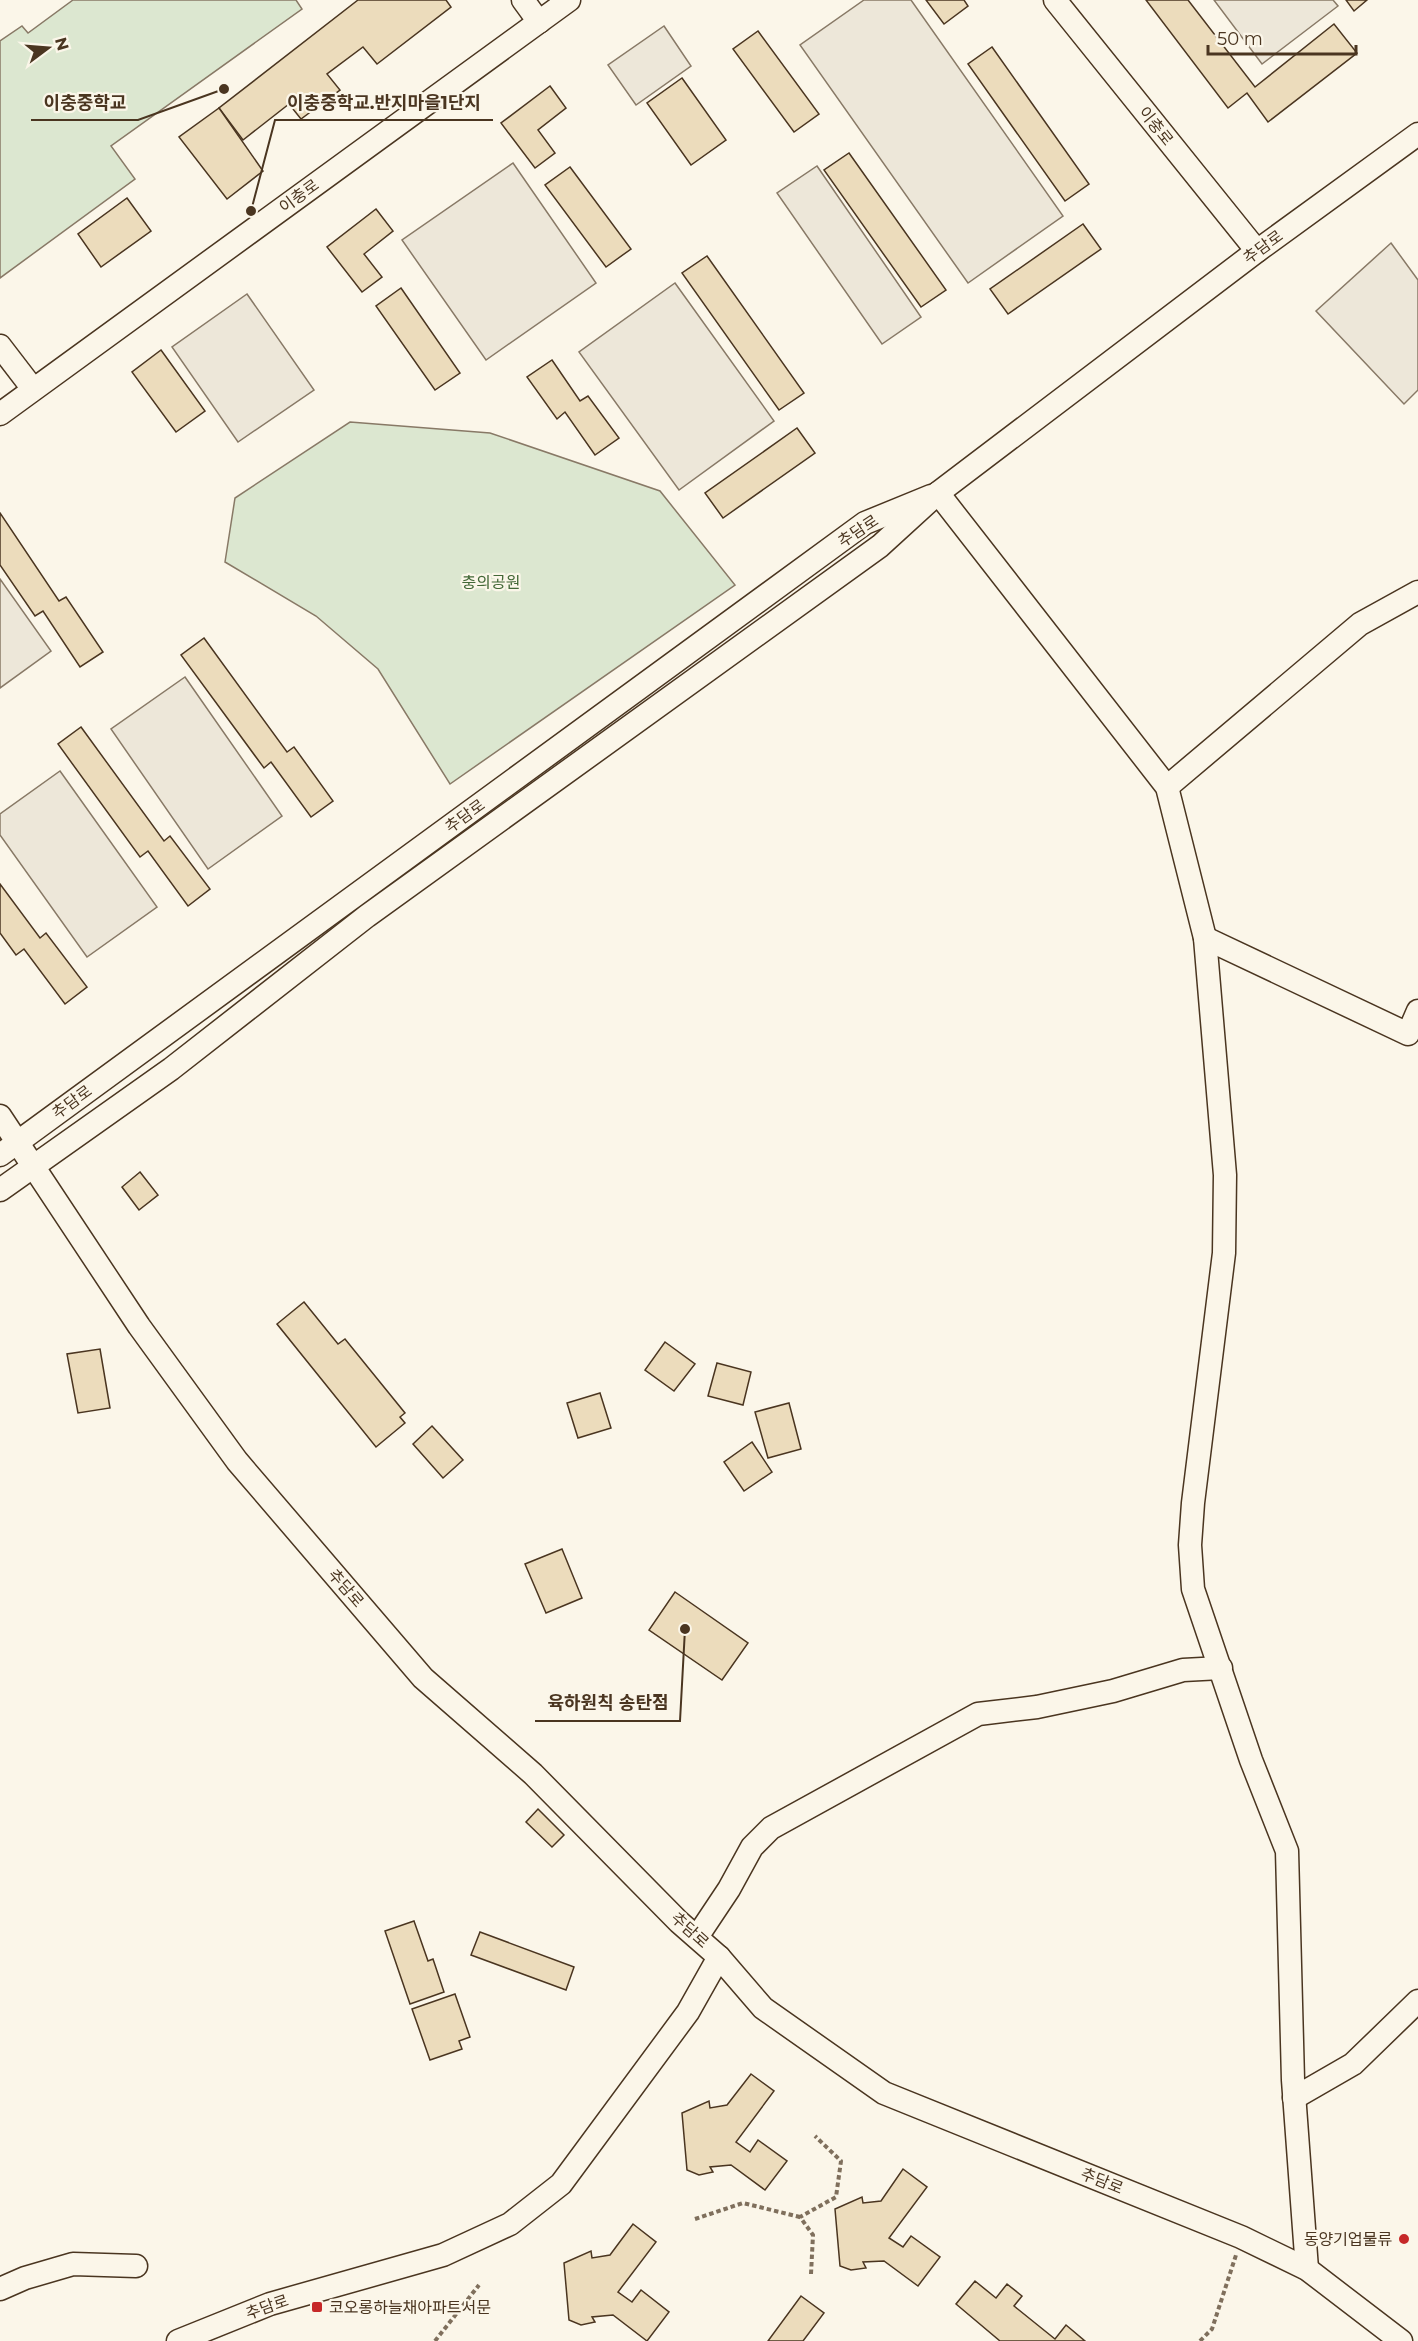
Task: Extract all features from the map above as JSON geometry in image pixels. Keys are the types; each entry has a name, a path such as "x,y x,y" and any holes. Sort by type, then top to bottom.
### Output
{"street":[{"path":"522,0 539,22"},
{"name":"이충로","path":"0,414 569,0"},
{"name":"이충로","path":"1055,0 1257,251"},
{"name":"추담로","path":"0,1190 171,1069 395,896 880,546 938,493 1257,251 1418,134"},
{"path":"0,346 33,389"},
{"path":"938,493 1167,787 1205,938 1224,1175 1224,1253 1192,1503 1190,1545 1193,1589 1251,1760 1287,1851 1294,2098 1307,2269"},
{"name":"추담로","path":"9,1149 865,523 938,493"},
{"path":"1167,787 1360,624 1418,592"},
{"path":"1205,938 1413,1039 1418,1011"},
{"path":"0,1116 9,1149 33,1166"},
{"name":"추담로","path":"33,1166 139,1326 237,1461 416,1669 533,1774 679,1922 719,1957 763,2008 884,2093 1241,2237 1307,2269 1401,2341"},
{"path":"697,1937 729,1889 752,1846 771,1828 978,1714 1037,1707 1113,1691 1183,1670 1221,1668"},
{"name":"추담로","path":"178,2341 270,2304 443,2255 510,2224 561,2184 688,2012 719,1957"},
{"path":"1294,2098 1353,2064 1418,2001"},
{"path":"0,2289 25,2278 73,2264 136,2265"}],"path":[{"path":"800,2217 836,2197 841,2160 815,2136"},
{"path":"695,2219 743,2203 800,2217 813,2235 811,2274"},
{"path":"1200,2341 1212,2329 1241,2237"},
{"path":"435,2341 479,2285"}],"green space":[{"path":"73,0 296,0 302,9 111,146 135,179 0,278 0,41 22,26 28,33"},
{"name":"충의공원","path":"350,422 490,433 660,491 735,585 450,784 378,669 316,616 225,562 235,498"}],"shaded area":[{"path":"864,0 911,0 1063,216 968,283 800,45"},
{"path":"1214,0 1333,0 1338,6 1262,64"},
{"path":"664,26 691,66 636,105 608,65"},
{"path":"513,163 596,283 486,360 402,240"},
{"path":"817,166 921,317 882,344 777,193"},
{"path":"1391,243 1418,280 1418,390 1404,404 1316,311"},
{"path":"675,283 774,421 679,490 579,352"},
{"path":"247,294 314,390 238,442 172,347"},
{"path":"0,579 51,651 0,688"},
{"path":"185,677 282,816 208,869 111,729"},
{"path":"60,771 157,907 87,957 0,835 0,814"}],"building":[{"path":"358,0 446,0 451,7 377,64 363,47 327,74 340,90 301,119 289,104 243,140 219,108"},
{"path":"926,0 964,0 968,6 944,24"},
{"path":"1146,0 1188,0 1255,87 1334,24 1357,53 1268,122 1247,93 1228,108"},
{"path":"1346,0 1367,0 1354,11"},
{"path":"758,31 819,114 794,132 733,49"},
{"path":"992,47 1089,184 1065,201 968,64"},
{"path":"682,78 726,140 691,165 647,103"},
{"path":"550,86 566,108 538,130 555,153 535,168 501,123"},
{"path":"219,108 263,171 227,199 179,137"},
{"path":"849,153 946,290 921,307 824,170"},
{"path":"570,167 631,249 606,267 545,185"},
{"path":"127,198 151,231 101,267 78,234"},
{"path":"376,209 393,231 364,254 382,277 362,292 327,247"},
{"path":"1083,224 1101,249 1008,314 990,289"},
{"path":"707,256 804,393 779,410 682,273"},
{"path":"401,288 460,373 435,390 376,306"},
{"path":"161,350 205,411 176,432 132,372"},
{"path":"552,360 580,401 588,396 619,438 595,455 565,412 557,419 527,377"},
{"path":"797,428 815,453 723,518 705,493"},
{"path":"0,513 59,601 66,597 103,652 80,667 43,611 35,616 0,565"},
{"path":"204,638 287,752 294,747 333,801 311,817 271,762 264,768 181,655"},
{"path":"81,727 164,841 170,836 210,889 188,906 148,851 140,857 58,744"},
{"path":"0,884 40,938 46,933 87,987 65,1004 24,949 16,955 0,933"},
{"path":"140,1172 158,1195 139,1210 122,1187"},
{"path":"304,1302 338,1344 345,1339 405,1413 400,1417 405,1423 376,1447 277,1324"},
{"path":"665,1342 695,1364 674,1391 645,1370"},
{"path":"100,1349 110,1408 78,1413 67,1354"},
{"path":"717,1363 751,1372 743,1405 708,1396"},
{"path":"600,1393 611,1428 578,1438 567,1403"},
{"path":"789,1403 801,1449 768,1458 755,1412"},
{"path":"432,1426 463,1460 443,1478 413,1444"},
{"path":"752,1442 772,1472 744,1491 724,1462"},
{"path":"562,1549 582,1598 546,1613 525,1564"},
{"path":"675,1592 748,1643 722,1680 649,1630"},
{"path":"538,1809 564,1835 552,1847 526,1822"},
{"path":"414,1921 428,1961 433,1959 444,1992 410,2004 385,1931"},
{"path":"480,1932 574,1967 566,1990 471,1955"},
{"path":"455,1994 470,2037 459,2041 462,2049 430,2060 412,2009"},
{"path":"751,2074 774,2091 736,2142 750,2152 758,2140 787,2161 765,2190 731,2165 710,2167 713,2172 699,2175 687,2170 682,2113 709,2101 710,2108 727,2105"},
{"path":"903,2169 927,2187 889,2238 903,2247 911,2236 940,2257 918,2286 884,2261 863,2262 866,2268 851,2270 840,2266 835,2209 862,2197 863,2203 881,2201"},
{"path":"633,2224 656,2242 618,2292 632,2302 641,2290 669,2312 647,2341 613,2315 592,2317 595,2322 581,2325 569,2320 564,2263 591,2251 592,2258 610,2255"},
{"path":"975,2281 996,2298 1007,2284 1022,2296 1014,2306 1055,2339 1066,2325 1085,2341 1000,2341 956,2304"},
{"path":"801,2296 824,2313 803,2341 768,2341"}],"place":[{"name":"이충중학교","path":"224,89"},
{"name":"이충중학교.반지마을1단지","path":"251,211"},
{"name":"육하원칙 송탄점","path":"685,1629"},
{"name":"동양기업물류","path":"1404,2239"},
{"name":"코오롱하늘채아파트서문","path":"317,2307"}]}
